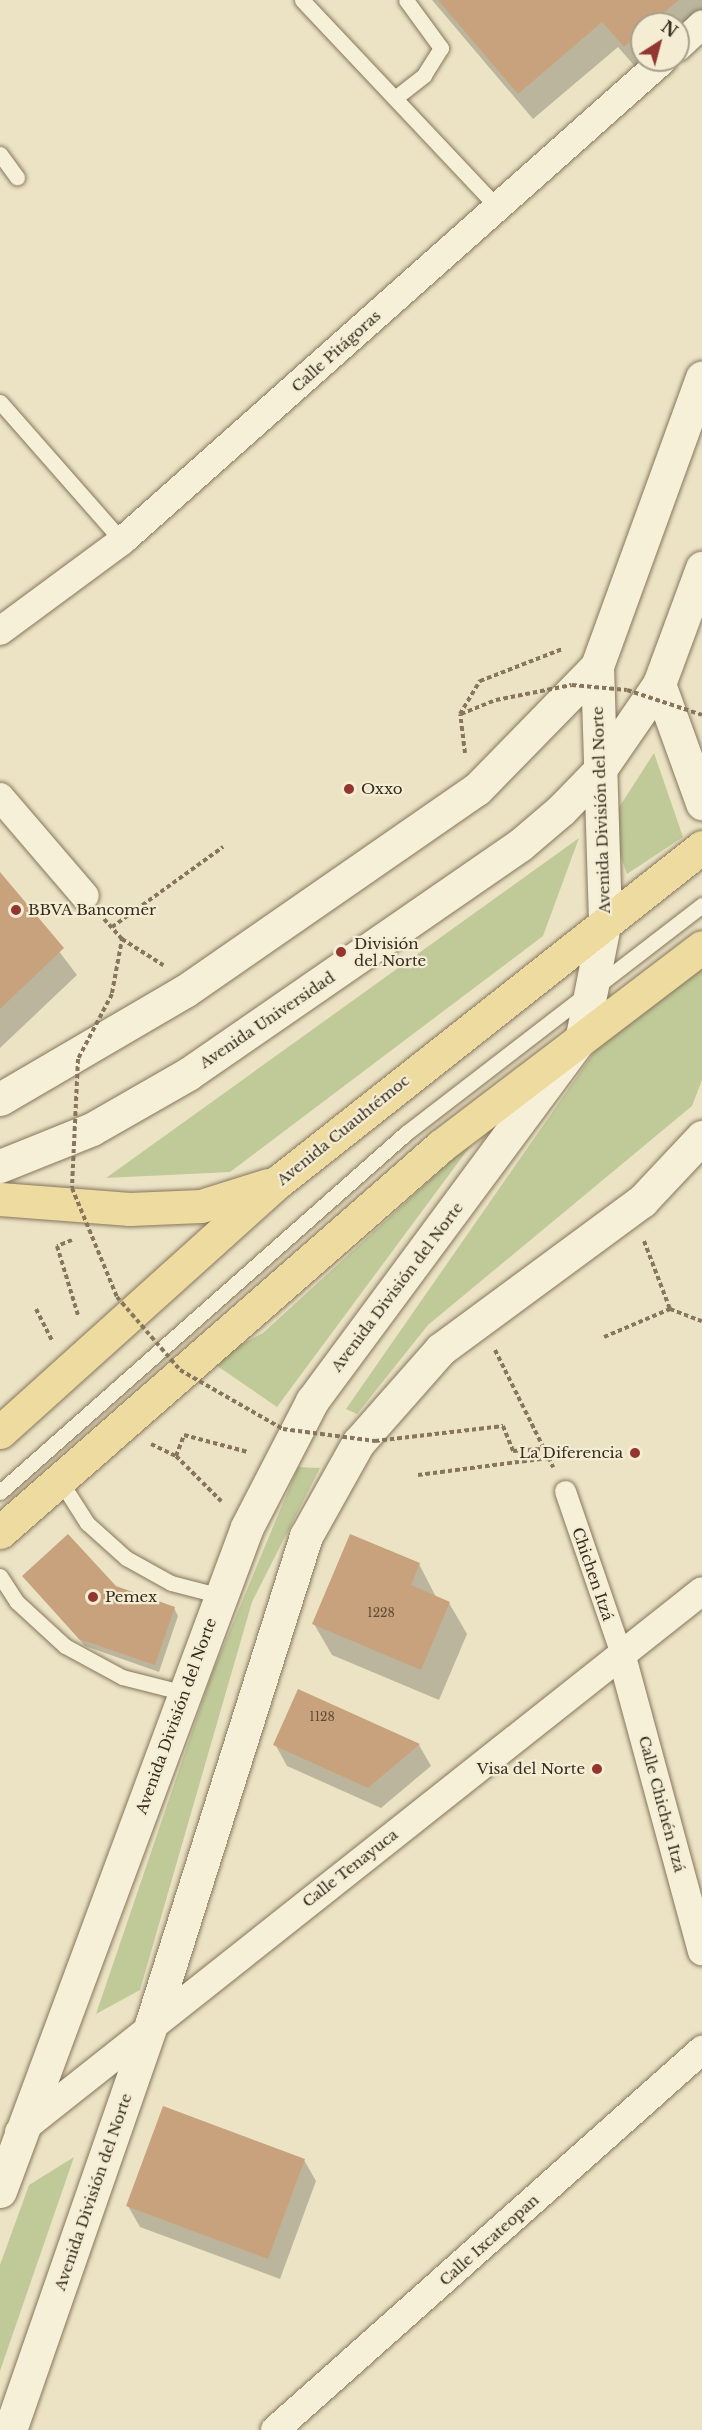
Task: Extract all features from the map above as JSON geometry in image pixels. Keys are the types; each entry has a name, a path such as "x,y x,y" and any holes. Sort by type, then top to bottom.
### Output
{"main road":[{"name":"Avenida División del Norte","path":"0,2191 11,2138 185,1693 247,1527 312,1401 582,1036 592,995 605,920 597,666 702,377"},
{"path":"702,568 659,684 702,803"},
{"path":"0,1099 185,991 477,789 597,666"},
{"name":"Avenida Universidad","path":"0,1166 92,1130 188,1074 520,845 599,771 659,684"},
{"name":"Avenida Cuauhtémoc","path":"0,1432 279,1181 605,920 702,847"},
{"path":"0,1532 118,1426 441,1146 582,1036 702,947"},
{"name":"Avenida División del Norte","path":"10,2430 152,2022 306,1536 358,1443 441,1349 632,1209 702,1137"},
{"path":"0,1198 130,1209 201,1206 279,1181"}],"street":[{"path":"690,36 702,26"},
{"name":"Calle Pitágoras","path":"0,631 122,541 649,72"},
{"path":"0,797 86,896"},
{"name":"Chichen Itzá","path":"565,1491 622,1657"},
{"name":"Calle Tenayuca","path":"11,2138 152,2022 622,1657 702,1591"},
{"name":"Calle Chichén Itzá","path":"622,1657 702,1951"},
{"name":"Calle Ixcateopan","path":"275,2430 702,2050"}],"lane":[{"path":"302,0 497,207"},
{"path":"395,98 424,75 441,48 406,0"},
{"path":"0,154 17,177"},
{"path":"0,402 122,541"},
{"path":"0,1492 406,1133 592,995 702,905"},
{"path":"59,1479 87,1522 126,1558 171,1583 221,1596"},
{"path":"0,1576 17,1602 65,1646 122,1677 185,1693"}],"path":[{"path":"477,789 460,714 480,681 568,645"},
{"path":"460,714 496,700 572,685 627,690 702,715"},
{"path":"112,927 223,847"},
{"path":"86,896 122,939 158,958 185,991"},
{"path":"122,939 112,994 78,1059 72,1188 117,1297 180,1370 267,1424 375,1441 503,1426 513,1451 544,1449"},
{"path":"632,1209 670,1309"},
{"path":"76,1312 57,1246 90,1233"},
{"path":"36,1309 52,1342 60,1337"},
{"path":"604,1337 670,1309 702,1321"},
{"path":"480,1320 565,1491"},
{"path":"118,1426 176,1456 247,1527"},
{"path":"176,1456 184,1435 252,1453 255,1446"},
{"path":"418,1474 549,1458"}],"green space":[{"path":"654,753 683,837 627,874 609,823"},
{"path":"579,838 543,936 230,1172 106,1178"},
{"path":"702,966 702,1080 692,1106 428,1325 357,1414 346,1409 608,1032"},
{"path":"477,1137 277,1407 210,1361 263,1333"},
{"path":"298,1467 320,1468 252,1602 140,1990 96,2014 211,1676"},
{"path":"74,2157 0,2371 0,2265 29,2185"}],"building":[{"path":"438,0 679,0 664,12 630,12 630,42 624,47 602,22 518,94"},
{"name":"BBVA Bancomer","path":"0,872 64,948 0,1009"},
{"name":"Pemex","path":"68,1534 116,1586 175,1607 155,1665 79,1639 22,1576"},
{"path":"350,1534 420,1563 411,1585 450,1602 421,1670 312,1624"},
{"path":"298,1689 420,1744 368,1788 273,1745"},
{"path":"163,2106 305,2159 268,2259 126,2206"}],"place":[{"name":"Oxxo","path":"349,789"},
{"name":"BBVA Bancomer","path":"16,910"},
{"name":"División del Norte","path":"341,952"},
{"name":"La Diferencia","path":"635,1453"},
{"name":"Pemex","path":"93,1597"},
{"name":"Visa del Norte","path":"597,1769"}]}
